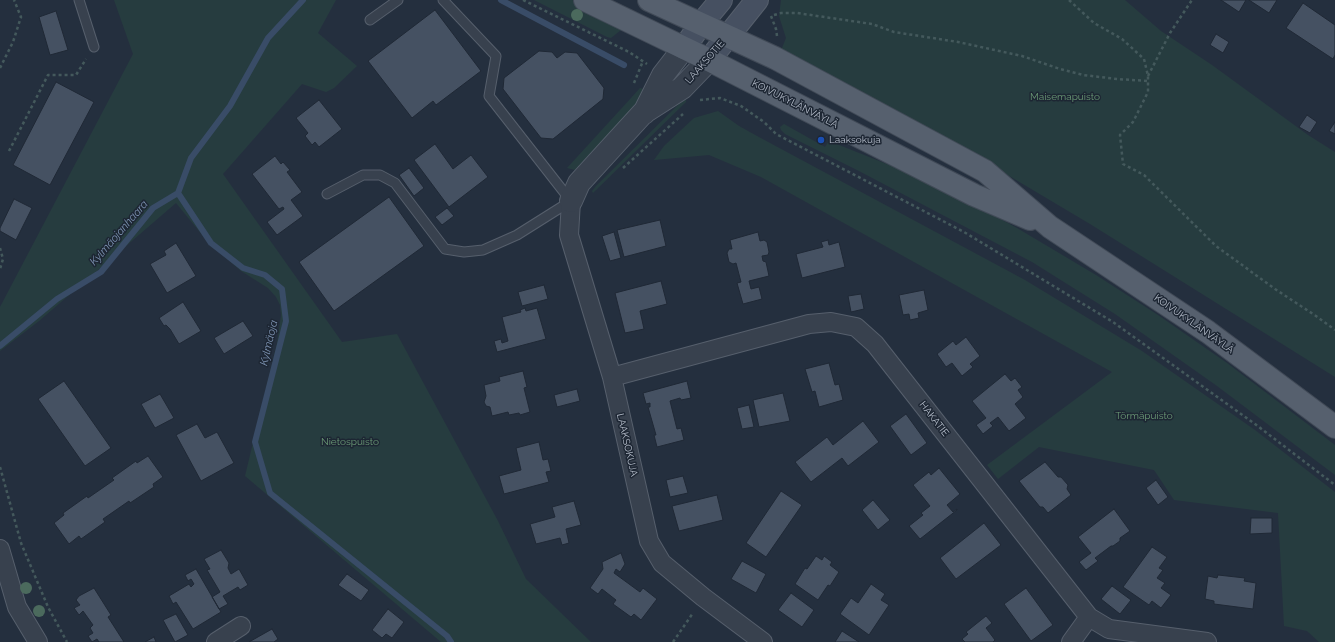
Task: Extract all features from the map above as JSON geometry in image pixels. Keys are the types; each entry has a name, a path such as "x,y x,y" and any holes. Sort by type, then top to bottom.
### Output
{"main road":[{"name":"KOIVUKYLÄNVÄYLÄ","path":"585,0 709,60 974,194 1050,227"},
{"name":"KOIVUKYLÄNVÄYLÄ","path":"649,0 776,58 985,171 1050,227 1208,332 1335,427"},
{"name":"LAAKSOTIE","path":"684,48 721,0"},
{"name":"LAAKSOTIE","path":"709,60 728,36 764,8"}],"street":[{"name":"LAAKSOTIE","path":"571,201 579,183 643,113 663,75 684,48"},
{"name":"LAAKSOTIE","path":"643,113 682,88 709,60"},
{"name":"LAAKSOKUJA","path":"571,201 569,235 612,377 649,541 662,563 703,597 763,642"},
{"name":"HAKATIE","path":"612,377 809,324 831,322 856,327 875,344 1089,617 1109,629 1208,642"},
{"path":"0,549 17,607 38,642"},
{"path":"1071,642 1089,617"},
{"path":"216,642 242,626"}],"lane":[{"path":"79,0 94,47"},
{"path":"370,20 398,0"},
{"path":"327,194 363,175 380,175 395,183 445,249 464,252 483,250 517,235 571,201 489,96 496,56 443,0"}],"path":[{"path":"0,68 13,42 21,17 14,0"},
{"path":"523,0 629,52 663,75"},
{"path":"1069,0 1094,23 1122,39 1144,59 1148,76 1148,92 1133,122 1120,135 1123,164 1144,175 1216,246 1274,289 1335,330"},
{"path":"1148,76 1170,33 1192,0"},
{"path":"764,8 781,13 797,13 872,24 894,32 958,42 988,50 1022,56 1083,75 1148,81"},
{"path":"9,151 48,75 76,75 94,47"},
{"path":"633,83 643,61"},
{"path":"682,88 698,100 720,98 741,106 758,117 776,134 964,232 1107,318 1255,424 1335,485"},
{"path":"623,169 687,111"},
{"path":"0,248 3,259 0,270"},
{"path":"0,467 21,543 48,607 67,642"},
{"path":"673,642 703,597"}],"green space":[{"name":"Nietospuisto","path":"114,0 336,0 318,33 357,66 334,88 326,92 302,84 223,174 342,342 397,334 498,521 526,579 591,642 441,642 245,476 277,343 281,315 280,305 276,297 268,288 241,271 208,242 176,203 39,321 0,351 0,307 133,54"},
{"path":"534,0 573,0 622,26 621,30 611,38 607,37"},
{"name":"Maisemapuisto","path":"781,0 1125,0 1161,31 1212,65 1308,135 1335,152 1335,377 1090,224 932,130 780,53 786,38 779,16"},
{"path":"640,88 644,89 639,102 575,170 567,168 631,98"},
{"path":"683,100 686,100 686,102 593,193 592,191 596,186"},
{"name":"Törmäpuisto","path":"718,111 739,126 757,136 1025,280 1142,351 1255,430 1335,492 1335,642 1319,642 1307,631 1284,626 1278,513 1174,500 1154,470 1039,447 998,479 987,465 1112,372 761,177 709,155 654,160 664,146 694,118"},
{"path":"784,124 825,147 829,141 912,174 966,200 1017,228 1096,275 1158,315 1227,363 1335,445 1335,475 1217,386 1115,314 1032,262 785,134 780,127"}],"building":[{"path":"1221,0 1246,0 1239,12"},
{"path":"1249,0 1277,0 1269,13"},
{"path":"1303,3 1335,25 1335,55 1333,59 1286,28"},
{"path":"435,10 481,71 436,105 433,101 412,118 368,61"},
{"path":"56,11 68,50 50,55 39,17"},
{"path":"1216,34 1229,42 1223,53 1210,45"},
{"path":"539,51 552,52 557,58 565,52 577,53 604,88 603,99 553,139 541,138 503,89 504,78"},
{"path":"56,82 94,102 50,185 13,165"},
{"path":"319,100 342,129 319,147 315,142 312,145 305,136 308,133 296,118"},
{"path":"1307,115 1317,122 1310,133 1299,127"},
{"path":"1335,122 1335,134 1329,131"},
{"path":"435,144 453,169 471,155 488,177 449,207 414,160"},
{"path":"275,156 281,164 283,162 290,170 287,172 302,192 291,200 303,216 277,235 267,222 284,209 283,207 279,209 252,174"},
{"path":"409,168 424,188 414,196 399,175"},
{"path":"389,197 424,246 334,311 299,262"},
{"path":"14,199 32,208 16,240 0,231 0,228"},
{"path":"447,208 454,216 442,225 435,217"},
{"path":"660,220 666,246 624,257 617,230"},
{"path":"614,232 621,258 610,261 602,236"},
{"path":"758,232 760,241 764,240 767,242 769,252 768,255 762,256 763,261 766,262 769,276 749,281 751,289 759,287 762,299 743,304 737,283 741,282 736,263 733,264 729,262 727,253 729,249 732,249 730,240"},
{"path":"828,240 829,245 839,242 845,267 802,278 796,254 823,247 821,242"},
{"path":"176,243 196,276 167,293 150,264 166,255 164,251"},
{"path":"661,281 667,304 640,311 644,329 625,333 615,293"},
{"path":"544,285 548,299 522,306 518,292"},
{"path":"924,290 928,310 918,313 919,318 910,320 909,314 903,315 899,295"},
{"path":"861,294 864,309 851,312 848,296"},
{"path":"183,302 201,331 179,344 170,329 166,325 164,326 159,318"},
{"path":"525,308 526,311 537,308 546,339 497,352 494,341 501,339 502,343 508,341 502,317 521,312 520,310"},
{"path":"243,321 253,336 224,354 214,338"},
{"path":"966,337 980,356 970,364 973,367 962,376 952,363 946,367 937,354 953,341 956,345"},
{"path":"829,363 835,385 839,384 843,400 819,407 815,391 812,392 805,369"},
{"path":"523,371 527,387 524,388 530,412 520,415 519,413 509,415 508,412 492,416 490,407 486,406 484,402 486,396 484,385 500,381 499,377"},
{"path":"1005,374 1011,381 1015,378 1022,387 1018,390 1023,397 1015,404 1026,418 1009,431 998,417 990,423 993,426 983,434 976,425 986,418 972,401"},
{"path":"64,381 111,448 85,466 38,399"},
{"path":"687,381 691,398 681,400 680,398 670,401 677,429 681,428 684,440 657,447 654,435 656,435 648,407 650,407 650,403 646,404 643,393"},
{"path":"577,389 580,401 557,407 554,395"},
{"path":"783,393 790,421 759,427 753,400"},
{"path":"160,394 174,418 155,428 141,404"},
{"path":"749,405 754,427 742,429 737,408"},
{"path":"906,414 927,443 911,455 890,426"},
{"path":"863,421 879,442 848,466 842,458 811,482 795,462 827,437 833,445"},
{"path":"197,424 205,438 217,432 234,463 201,481 176,435"},
{"path":"539,442 543,460 548,459 551,471 546,472 549,482 504,494 499,476 521,470 516,448"},
{"path":"148,456 163,477 153,484 154,487 130,503 129,501 103,519 105,522 81,539 79,536 69,544 54,523 64,515 63,513 87,496 88,498 114,480 112,478 136,461 137,463"},
{"path":"1045,462 1058,477 1061,477 1068,485 1067,489 1071,495 1048,513 1043,507 1040,507 1019,481"},
{"path":"939,468 960,494 947,505 953,512 957,510 920,539 909,526 923,515 921,513 930,506 913,485 929,472 931,475"},
{"path":"683,476 688,493 670,497 666,480"},
{"path":"1156,480 1168,497 1158,505 1146,488"},
{"path":"781,491 802,505 766,557 746,543"},
{"path":"717,495 723,520 679,531 672,506"},
{"path":"873,500 890,520 878,530 862,510"},
{"path":"574,501 581,525 566,529 569,543 562,545 560,538 536,544 530,524 555,517 552,507"},
{"path":"1114,509 1130,531 1120,538 1120,541 1095,558 1098,561 1086,570 1079,562 1091,553 1078,537"},
{"path":"1251,518 1272,518 1272,533 1250,534"},
{"path":"984,523 1001,545 956,579 940,558"},
{"path":"1152,547 1167,557 1159,568 1163,570 1157,578 1165,583 1161,588 1171,595 1161,608 1152,601 1149,605 1123,587"},
{"path":"221,550 229,563 228,568 231,574 239,569 248,585 240,590 238,587 223,596 228,604 219,609 212,597 220,592 207,570 210,569 204,559"},
{"path":"621,553 625,564 620,572 616,569 614,573 640,592 643,588 657,599 641,620 634,614 631,617 613,604 616,600 602,589 598,594 590,588 603,569 602,562"},
{"path":"816,556 822,560 824,556 832,562 830,565 839,572 818,600 795,584 805,568 807,569"},
{"path":"742,561 766,574 756,593 731,579"},
{"path":"196,569 221,612 193,629 176,602 173,604 169,596 189,584 191,587 194,584 191,579 188,581 185,575"},
{"path":"347,574 369,590 361,601 338,585"},
{"path":"1218,575 1245,578 1244,581 1256,583 1253,609 1214,604 1214,601 1205,599 1208,576 1217,578"},
{"path":"871,584 885,594 881,600 889,605 869,635 840,614 851,598 858,603"},
{"path":"1112,586 1131,600 1120,614 1101,599"},
{"path":"94,588 111,615 108,617 124,642 99,642 97,639 92,642 88,636 93,633 90,628 93,625 83,611 79,615 74,608 80,605 76,600 79,596"},
{"path":"1026,588 1053,625 1031,641 1004,604"},
{"path":"791,593 814,610 802,627 778,610"},
{"path":"388,609 404,622 392,638 386,634 382,638 372,630"},
{"path":"176,614 188,635 175,642 163,620"},
{"path":"986,616 992,623 986,628 995,640 993,642 965,642 962,639 968,634 966,632"},
{"path":"272,629 278,639 274,642 249,642"},
{"path":"842,631 859,642 835,642"},
{"path":"154,637 156,642 145,642"}],"waterway":[{"name":"Kylmäoja","path":"303,0 268,38 230,106 191,158 178,193 211,243 243,268 265,275 282,289 286,321 255,442 270,493 447,636 451,642"},
{"path":"501,0 624,65"},
{"name":"Kylmäojanhaara","path":"0,346 57,299 101,272 153,208 178,193"}],"place":[{"name":"Laaksokuja","path":"821,140"}]}
